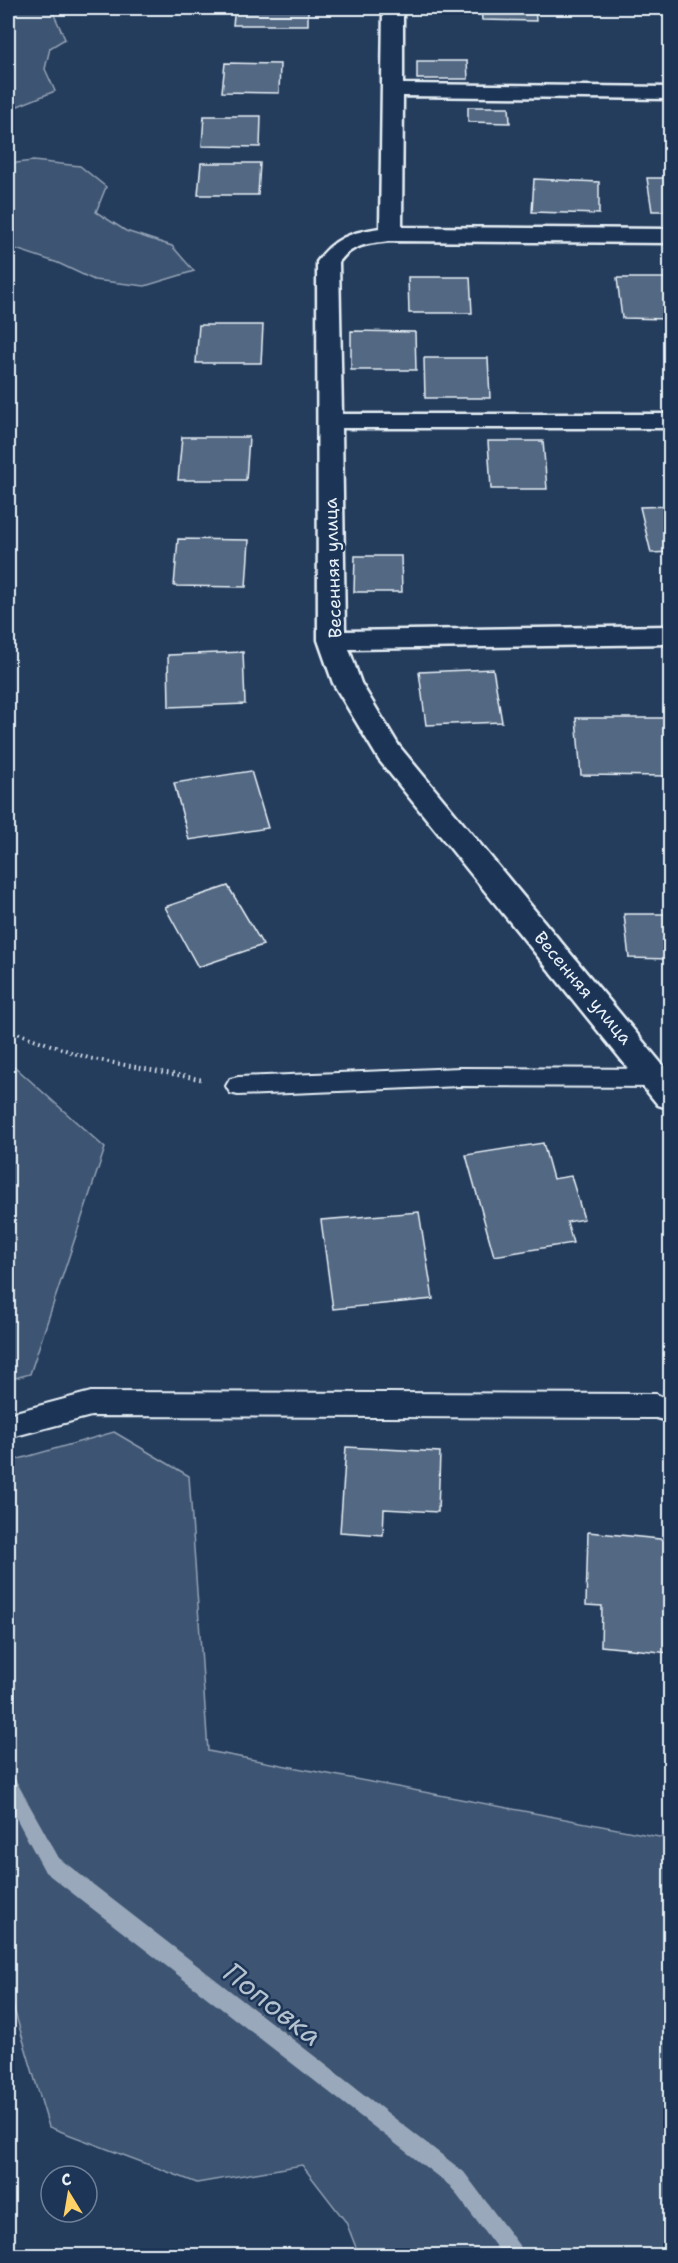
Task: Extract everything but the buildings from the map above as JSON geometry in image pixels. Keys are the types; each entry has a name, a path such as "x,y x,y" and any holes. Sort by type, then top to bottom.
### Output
{"street":[{"path":"391,234 393,8"},
{"path":"392,90 670,93"},
{"name":"Весенняя улица","path":"666,1084 389,753 347,683 333,640 328,262 335,248 360,237 391,234 670,236"},
{"path":"330,421 670,421"},
{"path":"333,640 670,634"}],"lane":[{"path":"238,1086 460,1077 666,1084"},
{"path":"8,1426 91,1404 656,1406 670,1411"}],"path":[{"path":"8,1030 88,1058 238,1086"}],"shaded area":[{"path":"8,8 51,8 65,39 50,48 45,69 55,91 18,106 8,103"},
{"path":"33,161 80,166 106,187 96,212 126,231 172,246 194,271 145,286 94,280 58,263 16,249 8,255 8,164"},
{"path":"15,1067 105,1148 30,1374 8,1380 8,1068"},
{"path":"114,1432 189,1476 208,1751 670,1839 670,2255 359,2255 346,2222 302,2165 197,2183 49,2127 8,1989 8,1462"}],"waterway":[{"name":"Поповка","path":"8,1785 52,1865 457,2179 517,2256"}]}
